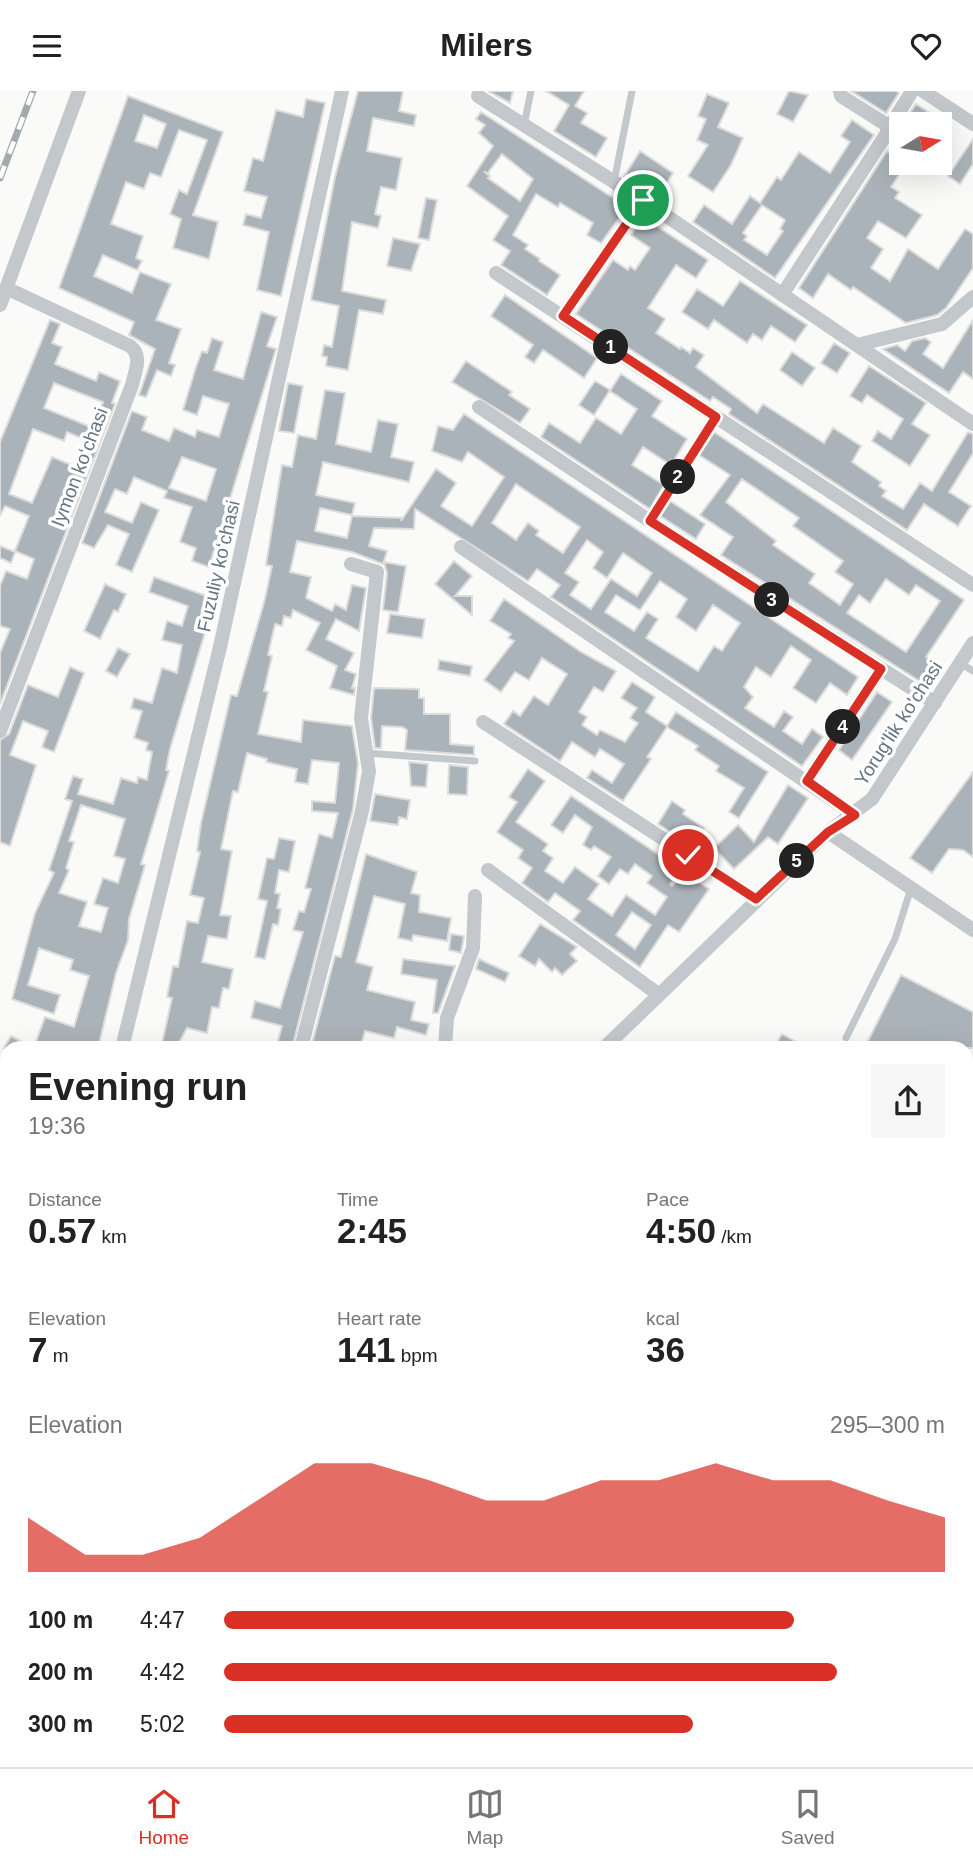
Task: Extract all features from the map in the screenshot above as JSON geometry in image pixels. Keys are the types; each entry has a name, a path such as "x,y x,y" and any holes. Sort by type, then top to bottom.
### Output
{"street":[{"path":"0,305 79,91"},
{"name":"Fuzuliy koʻchasi","path":"124,1041 220,647 342,91"},
{"path":"782,295 912,91"},
{"path":"922,91 973,124"},
{"path":"838,93 881,121 888,130"},
{"path":"478,96 643,200 973,424"},
{"path":"563,316 643,200"},
{"path":"496,273 973,585"},
{"name":"Iymon koʻchasi","path":"0,731 132,385 137,362 137,354 130,345 6,288"},
{"path":"857,345 942,324 973,297"},
{"path":"478,407 650,521 935,703"},
{"path":"461,547 855,815"},
{"path":"303,1041 362,811 369,771 361,718 377,572 351,564"},
{"name":"Yorug'lik ko'chasi","path":"611,1041 828,832 855,815 872,799 935,703 967,667 973,643"},
{"path":"807,781 881,669"},
{"path":"484,722 756,899"},
{"path":"828,832 973,930"},
{"path":"488,870 658,993"},
{"path":"445,1041 447,1018 473,948 475,896"}],"lane":[{"path":"524,125 531,91"},
{"path":"614,181 632,91"},
{"path":"650,521 716,417"},
{"path":"366,753 475,761"},
{"path":"846,1038 895,939 911,888"}],"building":[{"path":"358,91 403,91 399,111 416,115 414,126 373,118 367,151 402,158 396,190 381,187 375,214 381,216 378,228 352,222 342,291 386,300 383,314 359,310 348,370 326,366 327,357 322,356 324,345 332,347 339,306 311,300 335,177"},
{"path":"488,91 513,91 510,103"},
{"path":"546,91 584,91 575,106 587,113 581,123 607,138 596,157 554,131 569,105"},
{"path":"789,91 808,95 793,122 777,114"},
{"path":"851,91 896,91 899,93 886,113"},
{"path":"707,94 729,103 718,127 743,138 731,165 713,192 688,176 708,145 697,140 706,119 698,116"},
{"path":"128,96 223,132 193,215 218,222 209,259 173,248 181,219 170,214 179,190 187,194 207,140 179,130 161,177 150,173 144,189 126,182 111,224 143,236 136,258 142,261 137,270 103,255 94,276 132,293 140,272 171,284 156,320 181,329 169,363 175,365 171,376 157,370 146,397 139,395 155,349 129,335 134,322 59,288","holes":["144,115 166,124 157,148 135,141"]},
{"path":"306,99 325,103 281,296 257,290 269,232 243,225 246,214 261,218 267,197 244,191 253,158 263,161 276,110 303,117"},
{"path":"916,104 928,112 911,112"},
{"path":"481,112 627,207 601,243 587,235 593,223 560,203 558,207 536,194 513,235 528,245 525,249 540,259 539,261 560,275 547,295 501,265 510,251 493,240 508,216 467,186 493,146 479,133 485,125 476,119","holes":["502,154 533,179 520,201 488,178 490,176 487,174"]},
{"path":"852,120 874,135 775,278 693,222 704,205 732,224 750,196 760,203 777,177 781,180 799,152 830,173 850,142 841,136","holes":["762,205 785,220 780,229 783,231 767,255 744,240 747,236 743,233"]},
{"path":"973,139 973,164 960,184 948,176 952,175 952,170"},
{"path":"640,151 673,173 657,198 624,177"},
{"path":"887,151 889,175 899,175 891,187 899,192 895,198 922,215 906,238 878,221 867,238 883,249 871,268 890,281 908,249 938,269 965,229 973,234 973,268 946,308 937,315 906,323 853,287 851,290 828,274 813,298 799,288"},
{"path":"426,198 437,200 429,240 418,238"},
{"path":"643,217 708,260 696,278 676,265 648,308 665,319 656,333 680,349 681,347 690,353 693,348 704,355 696,367 757,413 763,404 824,443 833,428 861,446 852,462 881,482 879,486 886,491 882,496 903,509 920,483 932,491 968,432 973,434 973,453 949,492 971,506 958,526 924,504 907,530 729,414 731,409 713,397 710,401 576,314 613,260 628,270 630,266 635,270 650,248 631,235"},
{"path":"393,238 420,244 411,271 387,266"},
{"path":"740,281 807,325 795,342 771,326 762,340 753,334 747,343 714,320 708,329 682,312 697,289 723,306"},
{"path":"505,295 597,358 584,378 543,350 534,363 525,357 533,345 491,316"},
{"path":"261,312 277,317 267,346 276,349 209,567 192,561 196,548 180,542 192,507 164,498 167,491 134,477 127,494 115,489 105,512 132,523 141,502 159,510 132,572 116,565 129,534 108,525 94,548 82,543 132,411 147,417 142,430 169,441 174,428 195,437 197,430 219,437 229,404 203,396 197,415 183,410 202,351 207,353 212,338 223,342 214,370 243,379","holes":["182,457 216,469 206,501 169,488"]},
{"path":"50,320 60,324 52,343 62,347 55,364 96,381 99,372 120,381 112,403 115,404 0,704 0,653 10,629 0,626 0,586 6,571 27,579 34,559 15,551 29,516 5,506 0,516 0,442","holes":["54,383 103,402 93,428 44,408","33,429 64,441 67,432 91,442 81,469 52,457 32,503 9,494"]},
{"path":"973,320 973,379 963,372 949,393 883,349 897,345 905,351 912,341 925,338 931,342 923,354 943,368"},
{"path":"834,343 850,353 837,373 821,363"},
{"path":"792,352 815,368 802,386 780,370"},
{"path":"466,361 512,392 509,395 530,409 520,423 452,382"},
{"path":"869,366 926,403 912,424 930,435 910,466 872,441 878,431 891,439 903,419 867,395 862,403 850,396"},
{"path":"621,374 662,401 652,416 687,439 671,465 643,447 632,465 664,485 650,509 541,437 549,423 580,443 596,418 621,434 637,409 610,391"},
{"path":"595,381 610,390 594,415 579,405"},
{"path":"288,383 303,386 294,433 279,431"},
{"path":"325,390 345,393 336,444 371,452 378,420 398,424 391,457 414,462 409,482 323,462 316,495 355,503 352,515 320,508 315,531 347,538 352,516 402,518 401,521 436,469 456,483 441,506 472,526 504,477 468,452 462,462 432,451 438,426 453,430 464,414 858,677 847,695 830,683 816,703 793,688 811,660 791,646 771,677 756,667 744,687 753,697 745,708 774,727 784,711 793,717 783,731 802,744 812,729 823,737 802,766 551,597 560,585 537,569 528,581 415,509 414,529 374,528 369,546 387,551 383,564 352,552 297,541 290,572 311,577 306,598 332,611 335,604 346,610 352,585 366,588 359,631 336,619 326,639 354,653 345,670 356,674 352,688 355,688 354,695 330,688 337,666 306,650 320,623 293,610 291,618 284,616 282,626 275,624 268,655 272,656 264,691 268,692 258,734 301,742 303,720 352,726 358,763 353,809 294,1041 278,1041 282,1026 251,1018 255,1001 280,1008 303,932 293,930 299,911 304,912 311,889 305,888 319,834 332,838 338,813 312,811 312,801 335,803 339,763 312,760 308,784 295,782 297,769 266,762 267,759 247,753 238,792 233,791 221,849 232,851 220,915 231,916 227,939 208,936 202,962 233,969 229,989 223,988 219,1008 212,1007 207,1033 187,1028 180,1041 163,1041 172,998 167,997 173,966 178,967 187,921 198,923 204,898 190,895 200,852 197,851 201,823 231,695 237,696 265,599 272,566 266,565 282,465 292,467 298,435 316,439","holes":["516,484 580,527 563,553 536,535 539,531 528,523 516,540 492,523","587,540 603,552 593,568 607,578 623,553 652,573 637,596 611,579 591,609 570,595 579,582 565,573","660,581 687,599 676,617 696,631 713,605 740,623 722,651 714,646 698,671 646,638 658,619 647,612 634,631 605,612 616,595 640,610"]},
{"path":"714,432 964,600 926,657 934,662 921,682 721,555 733,537 700,515 730,475 699,455","holes":["742,479 799,518 793,526 843,561 835,572 853,584 840,605 809,583 815,574 773,545 776,541 726,502","886,579 909,595 916,585 940,601 906,652 847,613 859,595 870,603"]},
{"path":"670,501 705,524 696,539 660,516"},
{"path":"0,546 15,552 11,563 0,558"},
{"path":"454,561 472,576 455,596 472,596 472,615 435,584"},
{"path":"384,562 406,566 398,612 383,610 387,573"},
{"path":"154,577 215,599 170,749 166,770 169,771 141,864 145,865 129,919 128,940 116,973 100,1041 36,1041 45,1017 74,1027 89,976 70,970 73,960 39,948 28,985 60,995 54,1014 12,999 35,913 54,873 49,870 72,801 65,799 73,776 83,779 78,794 113,804 121,778 137,783 138,777 147,780 152,752 146,750 148,743 134,738 142,711 131,708 134,698 152,703 162,668 177,673 182,645 162,640 167,621 182,626 188,606 149,592","holes":["81,805 125,819 114,856 125,859 118,883 103,878 94,904 108,908 101,932 79,926 87,902 59,893 69,870 66,868 74,842 69,841"]},
{"path":"105,584 126,594 118,612 114,610 100,639 84,631"},
{"path":"504,599 581,652 616,671 603,692 594,687 579,712 587,717 582,725 597,735 600,730 625,742 638,723 630,718 637,708 621,698 632,682 655,697 646,712 667,726 676,712 768,772 739,818 729,812 744,788 716,771 719,766 695,750 698,746 667,727 647,757 651,759 623,801 587,778 592,770 612,783 624,764 600,749 595,757 572,742 560,761 504,724 513,711 520,716 534,696 548,705 567,674 542,658 529,680 515,672 501,692 484,680 514,641 508,638 511,634 490,621"},
{"path":"390,614 425,619 422,638 387,633"},
{"path":"118,648 130,654 117,677 106,671"},
{"path":"439,660 472,666 470,676 438,670"},
{"path":"70,667 84,673 54,752 42,747 48,731 23,721 10,755 36,765 10,846 0,842 0,740 9,734 28,685 58,697"},
{"path":"374,688 419,689 419,698 424,698 424,714 450,714 450,744 474,746 474,755 405,750 407,730 402,727 382,726 381,748 375,748 371,718"},
{"path":"877,692 892,702 852,760 839,750"},
{"path":"409,762 428,764 426,787 411,786"},
{"path":"449,765 468,767 467,795 448,794"},
{"path":"528,769 545,781 516,822 548,844 543,851 553,858 545,871 563,883 575,867 599,884 588,899 612,916 626,895 655,915 667,897 647,883 652,876 635,864 628,874 620,869 609,884 598,876 611,857 594,846 591,850 583,845 592,827 575,815 563,833 551,825 571,796 680,869 670,884 672,886 686,874 709,889 679,932 668,925 640,967 573,920 580,911 555,893 548,902 522,883 532,868 518,858 523,850 497,832 517,802 509,797","holes":["632,912 651,925 635,949 616,935"]},
{"path":"973,772 973,857 963,850 949,849 932,873 910,858"},
{"path":"788,785 808,798 778,844 768,837 734,869 714,848 738,825 754,842"},
{"path":"375,794 410,800 407,819 399,817 398,825 370,821"},
{"path":"672,801 685,810 683,814 704,828 694,847 658,824"},
{"path":"279,838 295,841 289,872 279,870 275,893 280,894 277,908 281,909 278,925 273,924 265,959 255,957 267,901 258,899 267,858 274,859"},
{"path":"366,854 417,872 411,893 420,895 419,912 451,918 447,941 413,935 412,941 398,938 405,904 374,896 356,962 373,967 367,990 415,1002 411,1020 429,1024 426,1035 397,1027 394,1038 365,1031 362,1041 313,1041 335,956 341,957"},
{"path":"540,924 577,947 570,954 577,961 562,975 555,968 552,972 539,959 535,966 519,956"},
{"path":"451,934 464,936 461,953 449,950"},
{"path":"403,959 455,966 438,1013 433,1013 437,980 401,974"},
{"path":"479,959 509,973 505,982 476,969"},
{"path":"901,975 973,1012 973,1041 868,1041"},
{"path":"782,1034 794,1041 778,1041"},
{"path":"11,1036 21,1041 8,1041"}],"railway":[{"path":"0,178 33,91"}],"route":[{"path":"643,200 563,316 716,417 650,521 881,669 807,781 855,815 828,832 756,899 688,855"}]}
